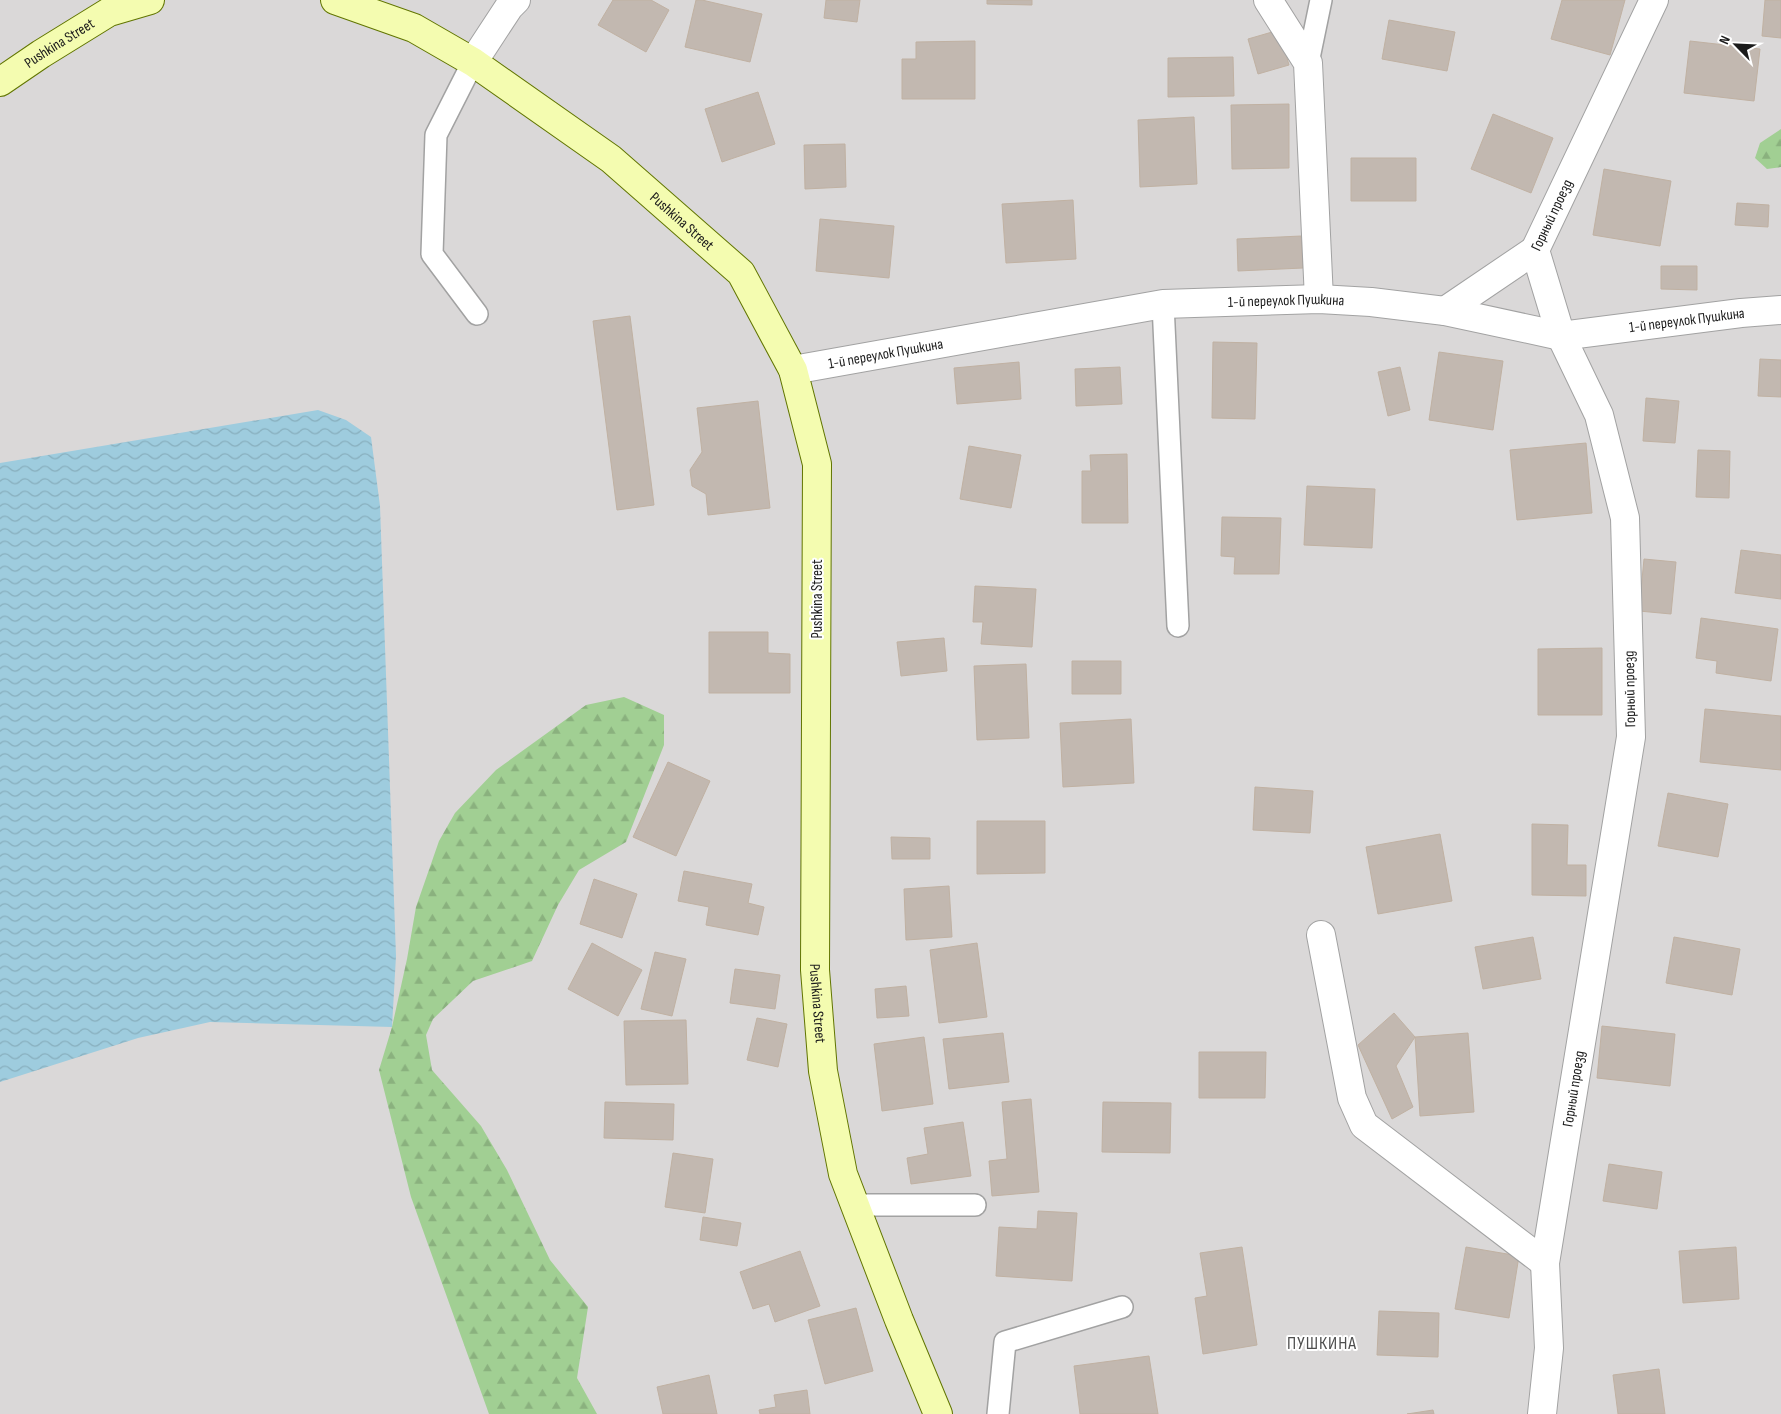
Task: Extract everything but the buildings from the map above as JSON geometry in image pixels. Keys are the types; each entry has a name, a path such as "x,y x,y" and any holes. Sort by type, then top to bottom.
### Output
{"street":[{"name":"Pushkina Street","path":"0,82 111,6 150,0"},
{"name":"Pushkina Street","path":"334,0 414,28 473,62 611,159 741,273 793,370 817,464 815,970 823,1071 843,1174 899,1320 938,1414"},
{"path":"473,62 509,7 516,0"},
{"path":"1268,0 1308,63 1318,299"},
{"name":"Горный проезд","path":"1542,1414 1549,1348 1546,1263 1631,737 1625,518 1599,415 1561,336 1534,250 1654,0"},
{"path":"1445,311 1534,250"},
{"name":"1-й переулок Пушкина","path":"793,370 1163,304 1318,299 1371,302 1445,311 1561,336 1741,313 1781,310"},
{"path":"1321,935 1352,1098 1364,1125 1546,1263"}],"lane":[{"path":"1308,63 1322,0"},
{"path":"473,62 436,134 432,254 477,314"},
{"path":"1163,304 1178,626"},
{"path":"855,1206 975,1205"},
{"path":"998,1414 1005,1342 1122,1307"}],"shaded area":[{"path":"0,0 1781,0 1781,1414 0,1414"}],"green space":[{"path":"1781,129 1781,167 1767,169 1755,158 1760,143"},
{"path":"624,697 664,715 664,745 626,842 579,870 558,905 532,961 473,981 433,1019 426,1035 432,1070 481,1126 507,1170 550,1260 588,1307 577,1378 597,1414 489,1414 411,1197 379,1070 392,1027 416,907 439,841 455,813 496,770 586,705"}],"water":[{"path":"318,410 346,420 371,437 380,506 396,956 392,1027 210,1022 138,1038 0,1082 0,463"}],"district":[{"name":"ПУШКИНА","path":"1322,1343"}]}
